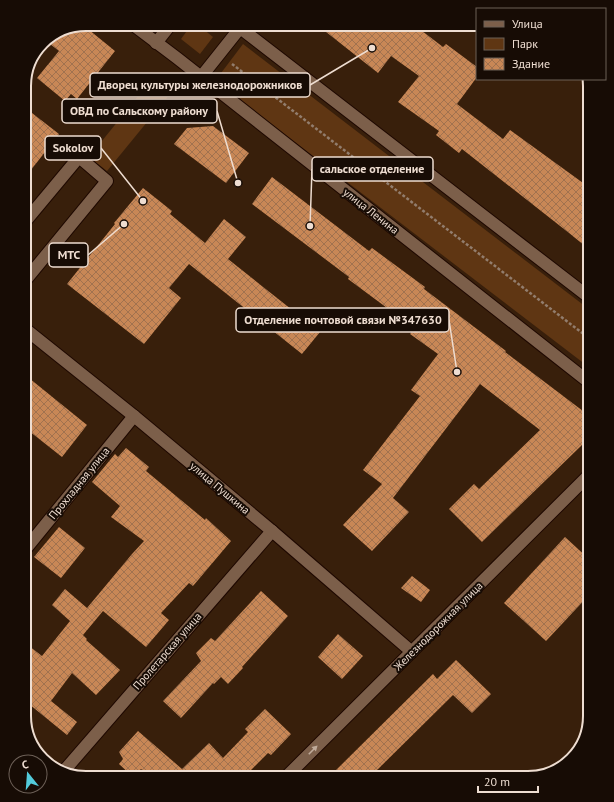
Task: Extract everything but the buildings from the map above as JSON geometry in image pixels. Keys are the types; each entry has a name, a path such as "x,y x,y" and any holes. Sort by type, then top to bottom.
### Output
{"street":[{"name":"улица Ленина","path":"141,31 583,377"},
{"path":"156,43 165,31"},
{"path":"201,77 235,31"},
{"path":"244,31 583,293"},
{"path":"31,215 79,157 107,181 31,273"},
{"name":"улица Пушкина","path":"31,334 134,416 272,531 412,652"},
{"name":"Прохладная улица","path":"31,542 134,416"},
{"name":"Железнодорожная улица","path":"292,771 583,481"},
{"name":"Пролетарская улица","path":"67,768 272,531"}],"path":[{"path":"219,54 583,334"}],"green space":[{"path":"187,31 206,31 213,37 200,54 181,39"},
{"path":"243,44 583,305 583,363 215,81"},
{"path":"152,79 170,94 107,171 89,157"}],"place":[{"name":"Дворец культуры железнодорожников","path":"372,48"},
{"name":"ОВД по Сальскому району","path":"238,183"},
{"name":"Sokolov","path":"143,201"},
{"name":"МТС","path":"124,224"},
{"name":"сальское отделение","path":"310,226"},
{"name":"Отделение почтовой связи №347630","path":"457,372"}]}
